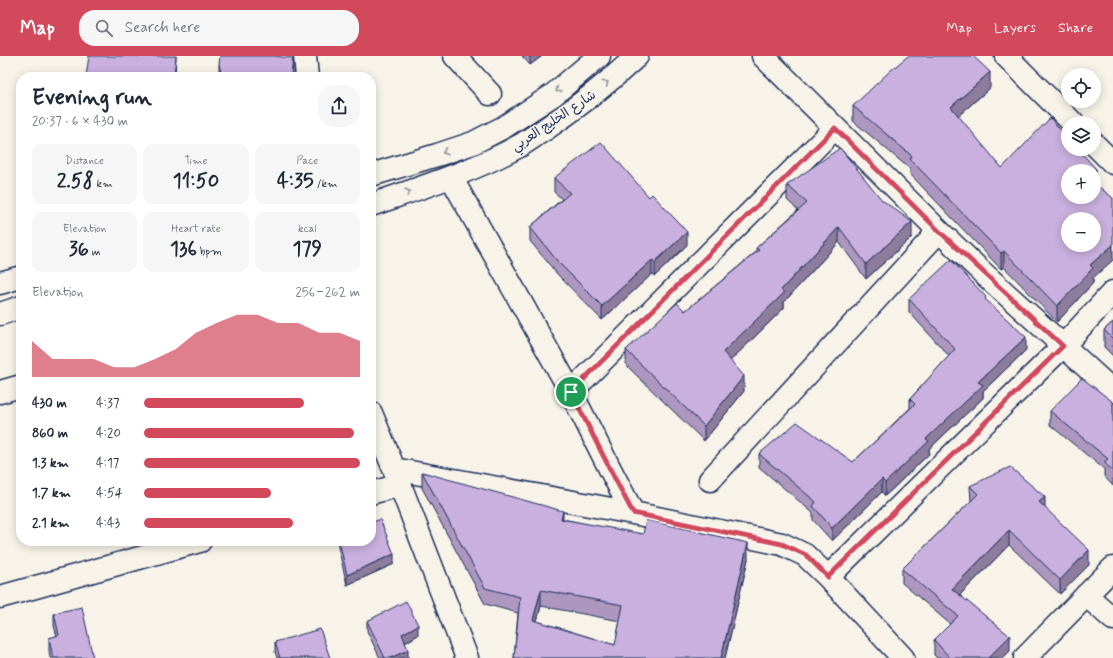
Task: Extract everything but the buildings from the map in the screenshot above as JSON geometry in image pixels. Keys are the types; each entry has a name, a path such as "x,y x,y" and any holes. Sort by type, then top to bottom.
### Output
{"street":[{"path":"305,56 307,72"},
{"path":"455,56 490,94"},
{"name":"شارع الخليج العربي","path":"376,174 472,143 504,127 553,95 599,56"},
{"name":"شارع الخليج العربي","path":"376,203 451,178 522,144 564,116 608,82 637,56"},
{"path":"763,56 939,231 1113,391"},
{"path":"1006,56 1066,116"},
{"path":"571,392 835,128"},
{"path":"1101,151 1113,163"},
{"path":"451,178 571,392 633,513"},
{"path":"710,480 939,231"},
{"path":"0,283 16,278"},
{"path":"828,577 1063,346 1113,292"},
{"path":"0,314 16,309"},
{"path":"0,392 16,387"},
{"path":"376,425 466,658"},
{"path":"376,490 397,477 633,513 782,544 806,555 903,658"},
{"path":"0,597 182,546"},
{"path":"1025,658 1113,568"},
{"path":"1086,595 1113,619"}],"route":[{"path":"835,128 939,231 1063,346 828,577 806,555 782,544 633,513 571,392 835,128"}]}
